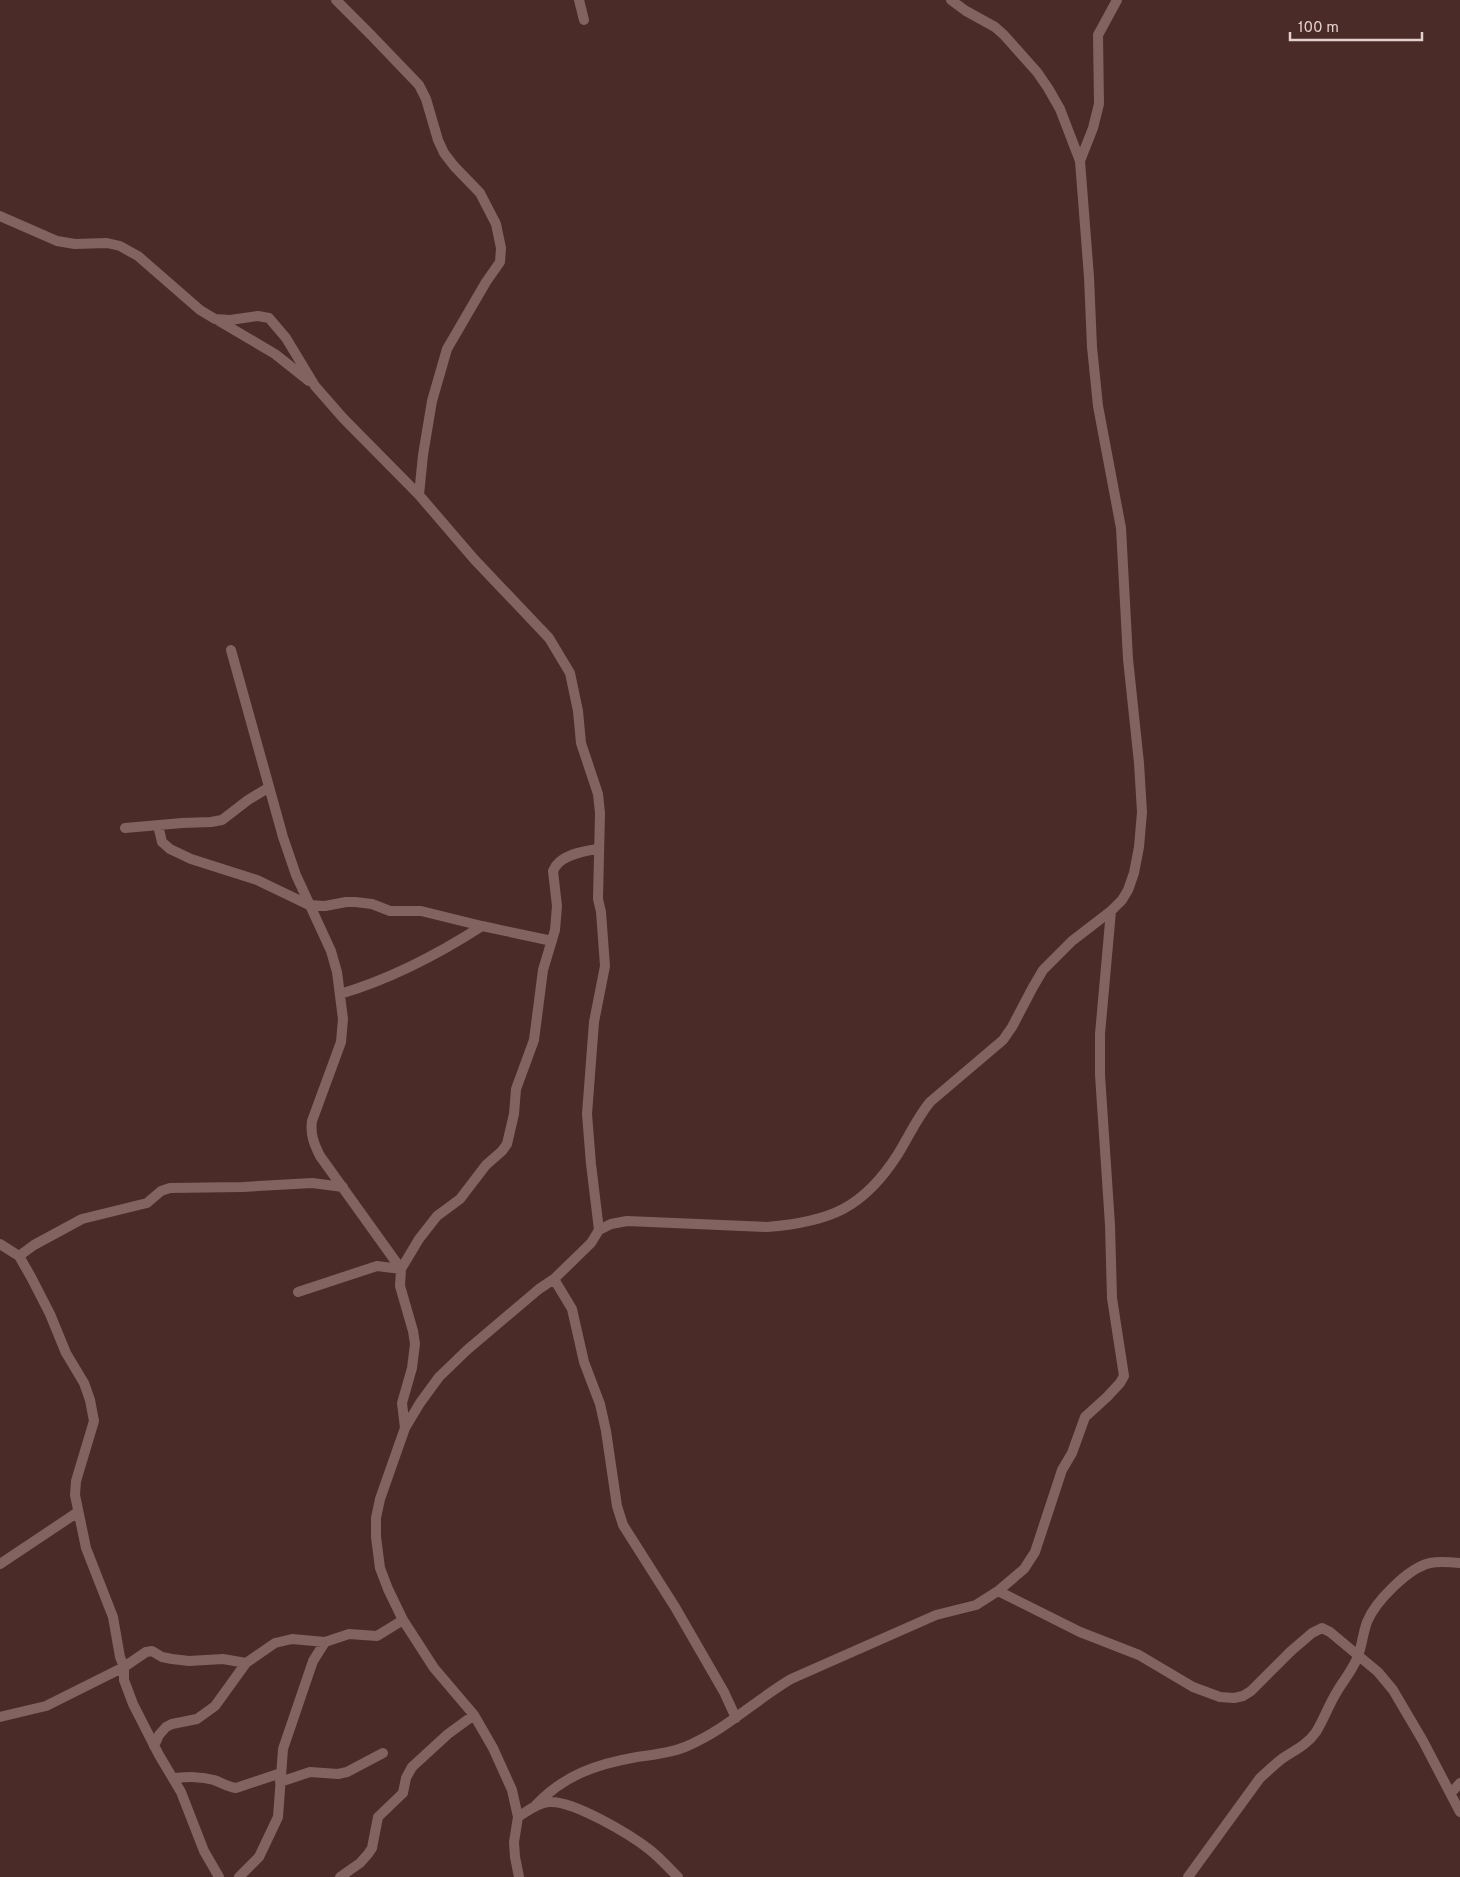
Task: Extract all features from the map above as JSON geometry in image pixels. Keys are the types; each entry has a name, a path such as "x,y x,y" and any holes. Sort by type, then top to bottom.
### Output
{"street":[{"path":"336,0 419,85 426,99 444,154 480,193 496,224 501,248 500,262 486,282 447,349 432,402 419,494"},
{"path":"579,0 584,20"},
{"path":"519,1877 514,1842 518,1817 512,1790 493,1748 474,1715 434,1668 404,1620 388,1589 380,1568 376,1537 376,1518 380,1499 405,1428 420,1403 439,1377 467,1350 539,1290 554,1280 592,1242 599,1230 611,1224 626,1221 767,1227 784,1226 807,1223 837,1214 855,1202 878,1182 930,1102 1003,1040 1012,1027 1033,986 1054,959 1072,941 1111,911 1122,900 1134,873 1139,847 1142,812 1139,763 1128,659 1121,528 1098,406 1092,347 1089,277 1080,161 1060,109 1036,72 995,27 966,11 951,0"},
{"path":"1080,161 1093,128 1099,104 1098,35 1117,0"},
{"path":"0,216 57,241 75,244 107,243 120,246 138,256 194,306 275,354 316,386"},
{"path":"215,319 230,320 258,316 269,318 286,338 316,386 364,440 419,494 474,559 549,638 570,673 578,711 581,742 598,794 600,813 598,899 601,912 605,966 594,1022 587,1114 599,1230"},
{"path":"231,650 268,788 296,875 331,951 337,972 343,1019 340,1042 316,1109 311,1132 320,1156 401,1268"},
{"path":"125,828 222,820 248,800 268,788"},
{"path":"158,825 162,842 170,849 191,859 257,880 309,905 325,906 346,902 367,903 390,911 421,911 552,941"},
{"path":"405,1428 402,1403 412,1368 415,1344 400,1286 401,1268 419,1239 437,1216 460,1199 486,1165 507,1144 514,1114 516,1089 534,1040 540,985 557,917 554,867 572,855 598,849"},
{"path":"518,1817 536,1805 552,1789 569,1777 607,1765 683,1748 711,1735 769,1693 791,1680 936,1615 976,1605 998,1591 1024,1569 1035,1552 1062,1470 1072,1453 1085,1417 1108,1397 1124,1376 1112,1298 1110,1225 1100,1075 1100,1034 1111,911"},
{"path":"340,994 369,986 438,954 482,926"},
{"path":"19,1256 34,1245 82,1219 147,1203 161,1191 170,1188 303,1183 343,1187"},
{"path":"0,1244 19,1256 50,1314 66,1353 84,1383 94,1411 92,1434 76,1481 75,1495 86,1548 113,1617 120,1656 124,1667 124,1680 133,1704 154,1746 181,1792 204,1852 219,1877"},
{"path":"298,1292 377,1266 401,1268"},
{"path":"554,1280 572,1310 584,1362 600,1404 617,1506 623,1525 675,1607 724,1692 736,1718"},
{"path":"0,1564 78,1512"},
{"path":"1188,1877 1260,1778 1274,1765 1310,1740 1317,1730 1335,1694 1358,1656 1366,1624 1384,1596 1420,1567 1430,1563 1460,1563"},
{"path":"998,1591 1072,1628 1139,1655 1192,1687 1220,1697 1234,1698 1243,1696 1251,1691 1291,1651 1318,1629 1322,1628 1330,1632 1378,1672 1400,1700 1460,1812"},
{"path":"154,1746 166,1726 197,1719 215,1706 246,1663 282,1640 307,1639 325,1642 349,1634 377,1636 404,1620"},
{"path":"239,1877 259,1857 278,1817 283,1749 313,1661 325,1642"},
{"path":"0,1717 46,1706 124,1667 146,1652 152,1651 162,1657 189,1661 223,1659 246,1663"},
{"path":"340,1877 360,1863 372,1848 378,1817 403,1793 406,1778 412,1767 448,1734 474,1715"},
{"path":"174,1778 204,1777 230,1788 236,1788 310,1772 347,1772 383,1753"},
{"path":"1451,1793 1460,1783"},
{"path":"536,1805 551,1802 559,1803 595,1817 651,1850 678,1877"}]}
